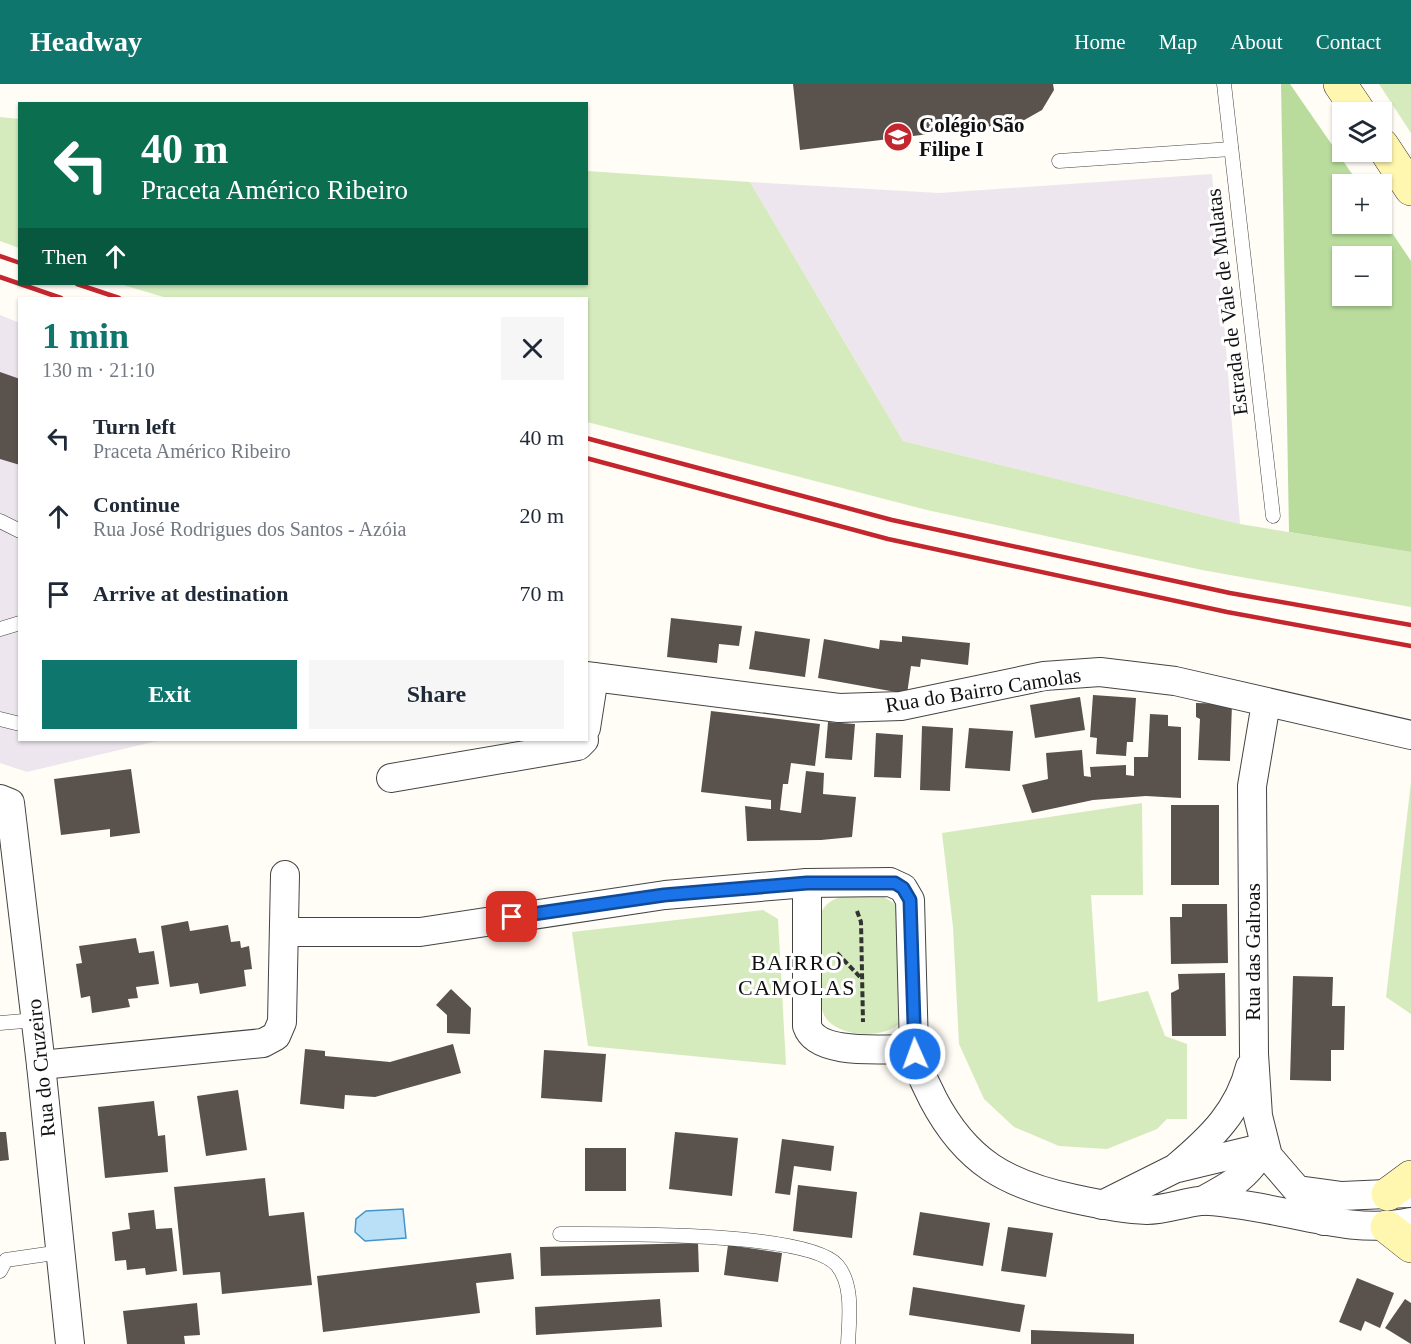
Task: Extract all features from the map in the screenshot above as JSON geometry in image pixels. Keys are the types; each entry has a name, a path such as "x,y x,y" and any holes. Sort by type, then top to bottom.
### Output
{"main road":[{"path":"1340,84 1352,102"},
{"path":"1392,160 1411,189"}],"street":[{"name":"Rua do Bairro Camolas","path":"590,676 839,708 901,706 1044,676 1100,672 1175,681 1411,735"},
{"path":"588,702 590,676"},
{"name":"Rua das Galroas","path":"1266,703 1252,781 1254,1054 1258,1116 1265,1147 1274,1164 1324,1221"},
{"path":"391,778 578,746 583,741"},
{"name":"Rua do Cruzeiro","path":"0,799 10,803 41,1065 70,1344"},
{"path":"41,1065 263,1043 272,1039 279,1032 282,1022 285,875"},
{"path":"285,932 420,932 664,895 807,883 890,882 899,885 909,895 913,932 914,1048 920,1072 949,1129 986,1165 1030,1188 1102,1205 1148,1210 1202,1201 1403,1232"},
{"path":"807,883 807,1026 812,1036 831,1046 914,1048"},
{"path":"1174,1169 1205,1143 1228,1117 1244,1091 1254,1054"},
{"path":"1102,1205 1174,1169 1265,1147"},
{"path":"1202,1201 1239,1182 1255,1164 1265,1147"},
{"path":"1298,1191 1342,1196 1403,1188"}],"lane":[{"name":"Estrada de Vale de Mulatas","path":"1224,84 1273,516"},
{"path":"1059,161 1231,148"},
{"path":"0,521 18,530"},
{"path":"0,629 18,624"},
{"path":"0,719 18,724"},
{"path":"0,1023 36,1020"},
{"path":"560,1234 678,1233 817,1251 838,1266 846,1281 849,1311 848,1344"},
{"path":"0,1271 6,1260 61,1252"}],"path":[{"path":"861,922 863,1032"},
{"path":"828,949 835,952 861,978"}],"shaded area":[{"path":"1212,174 1240,524 903,441 750,182 939,193"},
{"path":"0,315 18,322 18,741 157,741 27,772 0,763"}],"green space":[{"path":"1281,84 1290,84 1332,145 1332,162 1344,162 1352,174 1332,174 1332,234 1392,233 1411,261 1411,552 1289,532"},
{"path":"1379,84 1411,84 1411,133 1392,102"},
{"path":"0,117 18,119 18,248 0,241"},
{"path":"588,171 750,182 903,441 1240,524 1411,552 1411,607 1202,570 927,510 588,422 588,297 164,297 123,285 588,285"},
{"path":"1411,782 1411,1014 1386,997"},
{"path":"1142,803 1143,895 1091,895 1098,1002 1148,991 1165,1036 1187,1044 1187,1119 1167,1119 1157,1129 1107,1149 1059,1146 1014,1127 984,1099 959,1044 953,927 942,833"},
{"path":"855,895 882,896 900,907 901,1022 882,1032 857,1034 834,1026 826,1019 822,1009 821,913 832,901 839,898"},
{"path":"763,910 778,919 786,1065 588,1046 572,932"}],"water":[{"path":"403,1209 406,1238 365,1241 355,1232 356,1219 366,1211"}],"building":[{"path":"793,84 1053,84 1054,90 1042,110 1019,123 800,150"},
{"path":"0,372 18,378 18,464 0,459"},
{"path":"671,618 742,626 739,646 719,644 717,663 667,657"},
{"path":"755,631 810,639 805,677 749,669"},
{"path":"902,636 970,643 968,665 921,659 920,667 911,666 907,694 818,678 824,639 879,649 880,640 902,642"},
{"path":"1093,695 1136,698 1133,742 1127,742 1126,756 1096,754 1097,738 1090,737"},
{"path":"1080,697 1085,730 1035,738 1030,705"},
{"path":"1196,703 1232,704 1230,761 1198,760 1200,719 1196,717"},
{"path":"711,711 820,724 815,766 791,763 788,784 783,784 780,810 801,813 806,771 824,773 823,794 856,797 852,837 821,840 747,841 745,806 771,809 771,800 701,792"},
{"path":"1150,714 1168,715 1168,726 1181,727 1181,798 1146,796 1093,800 1032,813 1022,785 1048,779 1046,753 1082,750 1084,776 1091,777 1090,767 1126,765 1126,775 1134,776 1134,757 1148,757"},
{"path":"828,722 855,724 852,760 825,758"},
{"path":"922,726 953,728 950,791 920,790"},
{"path":"969,728 1013,731 1010,771 965,768"},
{"path":"876,733 903,735 901,778 874,777"},
{"path":"131,769 140,833 110,837 110,829 61,835 54,779"},
{"path":"1171,805 1219,805 1219,885 1171,885"},
{"path":"1182,904 1227,904 1228,963 1171,964 1170,917 1182,917"},
{"path":"188,921 190,931 228,925 231,942 240,941 241,948 249,946 252,969 244,970 246,986 200,994 198,983 170,987 161,926"},
{"path":"136,938 139,953 154,951 159,984 136,987 138,998 128,999 130,1007 92,1013 90,996 81,998 76,964 82,963 79,946"},
{"path":"1225,973 1226,1036 1172,1036 1171,993 1179,989 1178,974"},
{"path":"1293,976 1333,977 1332,1006 1345,1006 1344,1050 1331,1050 1331,1081 1290,1080"},
{"path":"451,989 471,1008 470,1034 447,1033 447,1015 436,1005"},
{"path":"453,1044 461,1073 375,1097 345,1095 344,1109 300,1104 305,1049 325,1051 325,1056 390,1062"},
{"path":"544,1050 606,1054 602,1102 541,1098"},
{"path":"238,1090 247,1150 206,1156 197,1096"},
{"path":"154,1101 158,1136 165,1135 168,1172 105,1178 98,1107"},
{"path":"0,1132 6,1132 9,1160 0,1161"},
{"path":"675,1132 738,1138 732,1196 669,1189"},
{"path":"782,1139 834,1146 831,1171 794,1166 790,1195 775,1193"},
{"path":"585,1148 626,1148 626,1191 585,1191"},
{"path":"265,1178 269,1216 304,1212 312,1285 222,1294 220,1272 183,1275 174,1187"},
{"path":"798,1185 857,1192 852,1238 793,1231"},
{"path":"154,1210 156,1229 172,1228 177,1271 146,1275 145,1268 127,1270 126,1260 115,1261 112,1232 130,1229 128,1213"},
{"path":"920,1212 990,1223 983,1266 913,1255"},
{"path":"1008,1227 1053,1233 1046,1277 1001,1271"},
{"path":"698,1243 699,1272 541,1276 540,1247"},
{"path":"728,1245 782,1253 778,1282 724,1275"},
{"path":"511,1253 514,1279 476,1283 480,1313 323,1332 317,1276"},
{"path":"1357,1278 1394,1293 1380,1328 1365,1321 1361,1331 1339,1322"},
{"path":"913,1287 1025,1305 1020,1332 909,1315"},
{"path":"660,1299 662,1327 536,1335 535,1307"},
{"path":"1405,1299 1411,1303 1411,1344 1385,1328"},
{"path":"197,1303 200,1335 184,1336 185,1344 127,1344 123,1311"},
{"path":"1031,1330 1134,1334 1134,1344 1031,1344"}],"railway":[{"path":"0,256 18,262"},
{"path":"0,277 18,283"},
{"path":"23,285 58,297"},
{"path":"80,285 116,297"},
{"path":"588,439 892,520 1230,593 1411,625"},
{"path":"588,459 888,539 1227,612 1411,646"}],"place":[{"name":"Colégio São Filipe I","path":"898,137"}],"district":[{"name":"BAIRRO CAMOLAS","path":"797,974"}],"route":[{"path":"512,917 664,895 807,883 895,883 903,888 910,900 913,932 915,1054"}]}
